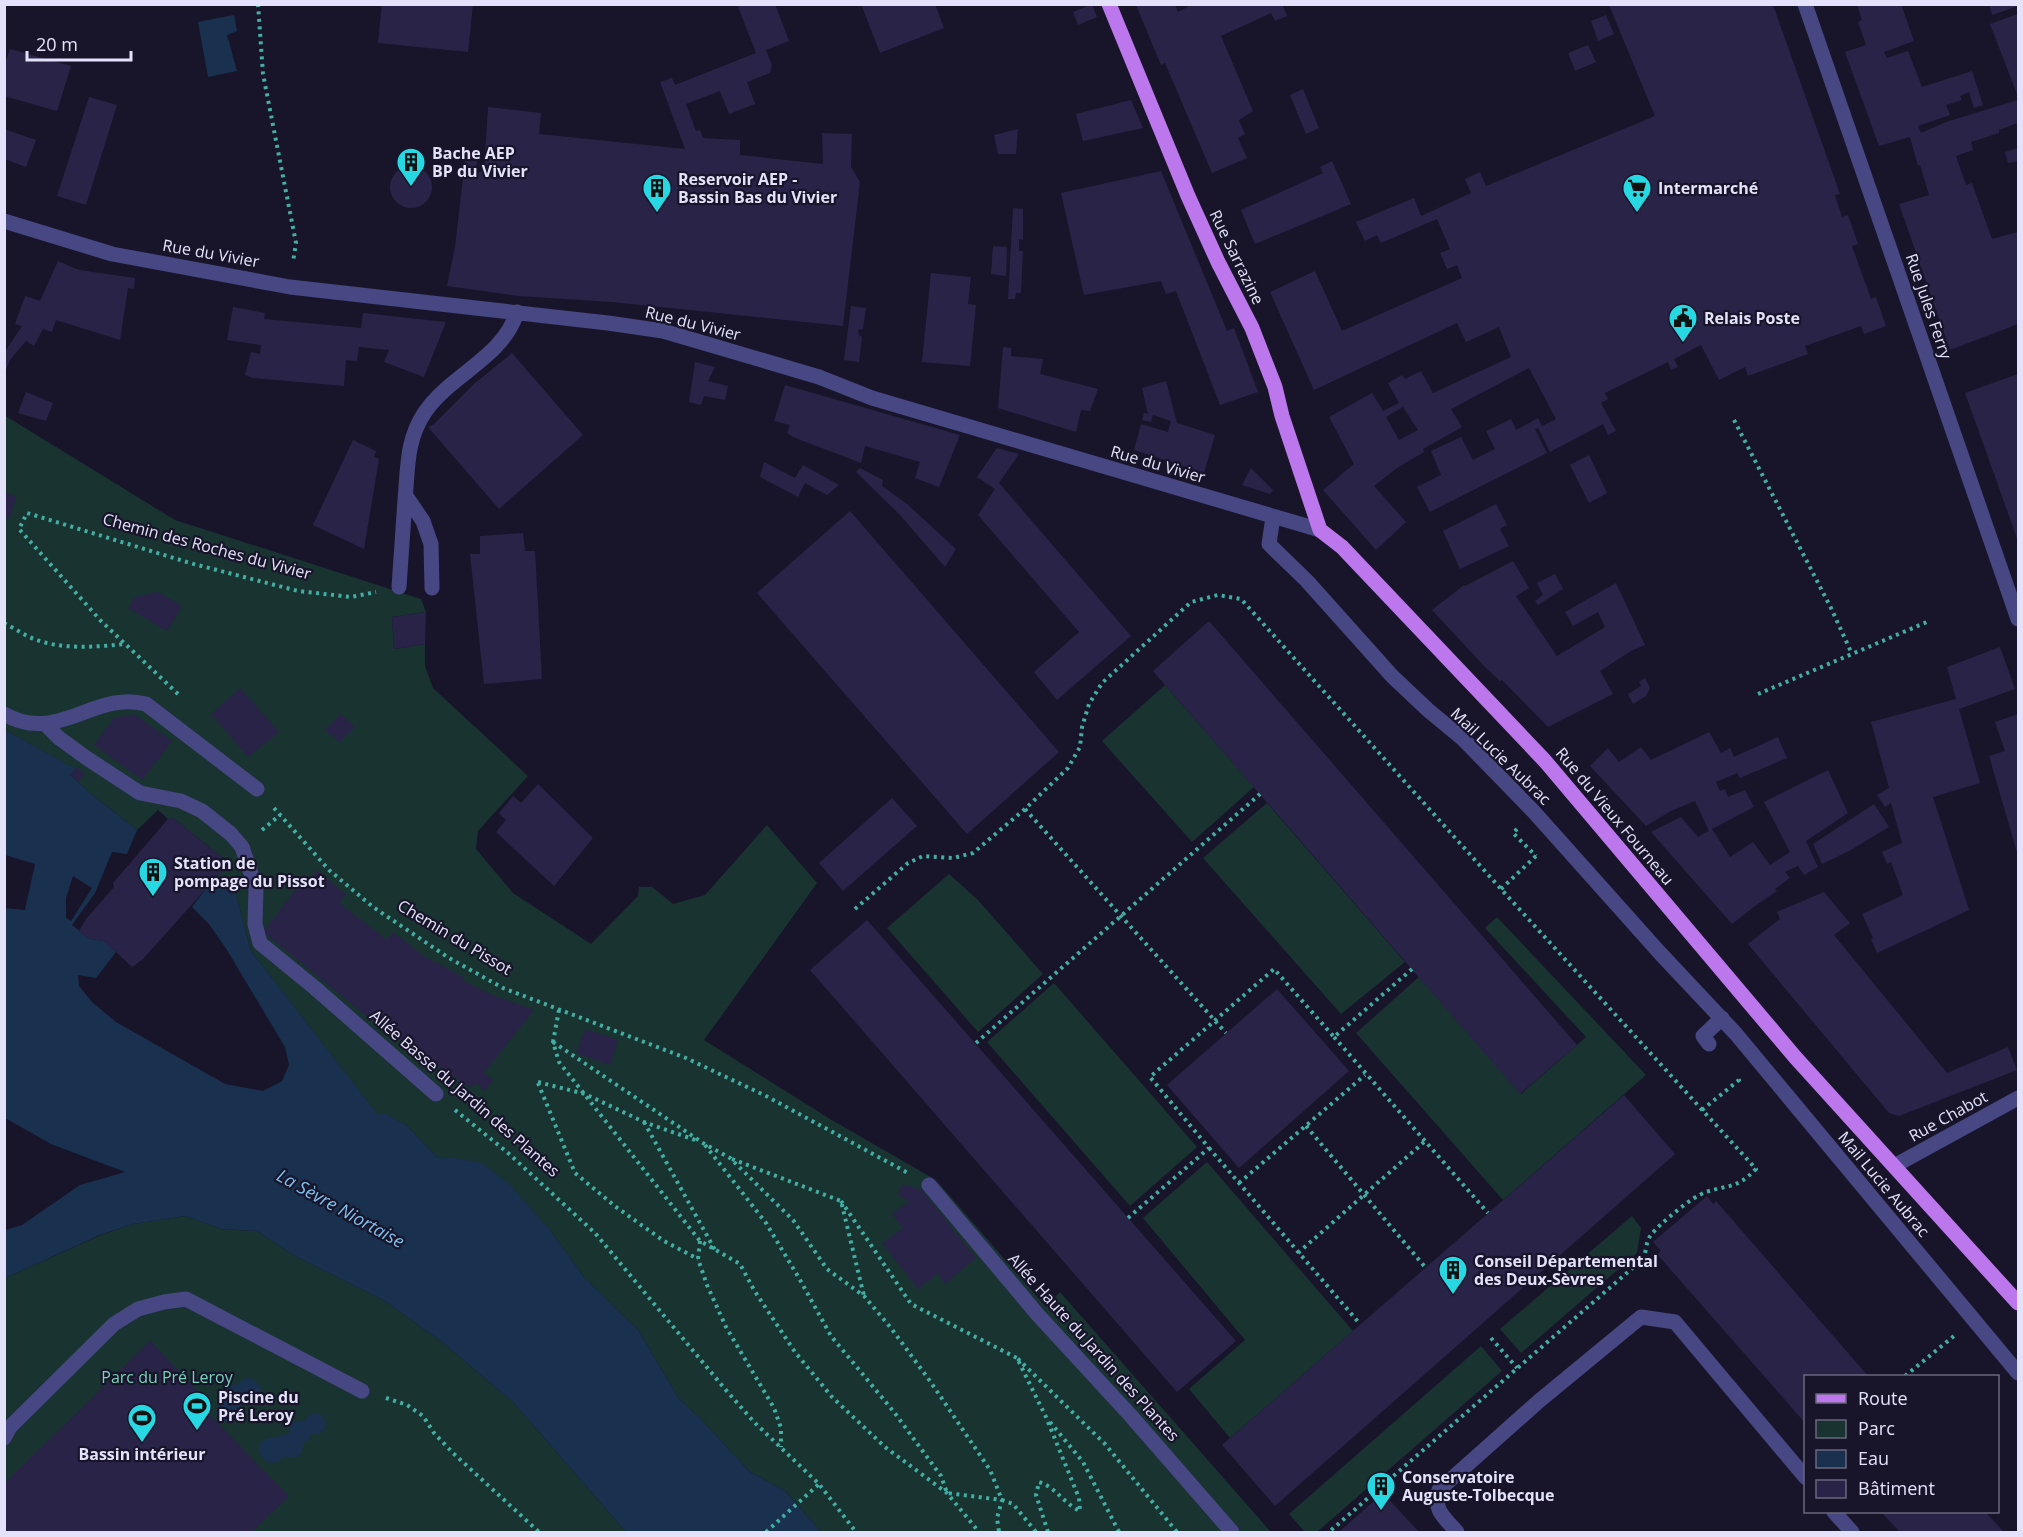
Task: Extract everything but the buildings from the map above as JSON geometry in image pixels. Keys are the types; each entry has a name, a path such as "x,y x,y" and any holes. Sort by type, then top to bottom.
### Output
{"main road":[{"name":"Rue Sarrazine","path":"1109,4 1192,206 1252,328 1275,387 1282,416 1320,530"},
{"name":"Rue du Vieux Fourneau","path":"1320,530 1356,561 1545,761 1795,1057 2019,1303"}],"street":[{"name":"Rue Jules Ferry","path":"1805,4 2019,619"},
{"name":"Rue du Vivier","path":"4,221 112,254 290,287 663,331 819,377 872,398 1320,530"},
{"path":"399,587 406,472 411,441 426,410 443,390 498,346 512,327 517,312"},
{"path":"406,496 423,521 431,544 432,588"},
{"name":"Mail Lucie Aubrac","path":"1274,517 1269,544 1307,581 1392,676 1463,739 1534,812 1659,952 1722,1018 2019,1373"},
{"path":"4,714 14,720 29,724 46,725 119,702 133,700 146,704 257,789"},
{"name":"Allée Basse du Jardin des Plantes","path":"46,725 59,738 140,793 181,801 202,812 231,834 242,847 256,888 255,924 260,942 436,1094"},
{"path":"1709,1044 1703,1036 1722,1018"},
{"name":"Rue Chabot","path":"1894,1166 2019,1098"},
{"name":"Allée Haute du Jardin des Plantes","path":"929,1185 1038,1315 1131,1416 1232,1533"},
{"path":"4,1438 10,1428 114,1324 138,1309 186,1299 362,1391"},
{"path":"1457,1533 1438,1511 1436,1502 1439,1490 1539,1401 1641,1317 1675,1322 1804,1476"},
{"path":"1835,1513 1852,1533"}],"path":[{"path":"258,4 263,74 296,243 290,287"},
{"path":"1734,420 1832,608 1852,654"},
{"name":"Chemin des Roches du Vivier","path":"187,701 101,621 19,529 27,513 189,563 298,591 351,597 399,587"},
{"path":"855,909 908,863 923,856 953,858 973,852 1025,809 1068,768 1080,747 1082,727 1089,704 1102,683 1191,602 1218,595 1241,599 1501,889 1756,1168 1745,1180 1691,1199 1651,1235 1644,1258 1329,1533"},
{"path":"1758,694 1927,622"},
{"path":"4,623 35,639 58,644 93,647 125,644"},
{"name":"Chemin du Pissot","path":"257,789 329,870 373,907 412,935 494,983 686,1058 766,1096 929,1185"},
{"path":"976,1044 1260,794"},
{"path":"1025,809 1226,1033"},
{"path":"1501,889 1536,856"},
{"path":"1360,1324 1150,1077 1214,1019 1274,969 1488,1213"},
{"path":"1334,1037 1412,969"},
{"path":"559,1010 553,1042 560,1062 700,1241 740,1264 754,1290 795,1352 832,1397 885,1447 947,1493 979,1533"},
{"path":"553,1042 703,1143 730,1158 841,1201 911,1304 1017,1358 1106,1444 1177,1533"},
{"path":"1239,1183 1365,1074"},
{"path":"1702,1110 1739,1080"},
{"path":"698,1259 664,1241 616,1207 575,1173 538,1082 585,1094 645,1122 703,1143 766,1223 831,1336 894,1412 940,1476 947,1493"},
{"name":"Allée Basse du Jardin des Plantes","path":"436,1094 507,1152 595,1233 725,1389 754,1422 819,1484 856,1533"},
{"path":"645,1122 715,1250"},
{"path":"1306,1126 1425,1267"},
{"path":"1298,1253 1424,1142"},
{"path":"1128,1218 1209,1148"},
{"path":"730,1158 793,1220 827,1269 864,1296 930,1381 990,1470 1002,1500 997,1518 999,1533"},
{"path":"841,1201 864,1296"},
{"path":"700,1241 698,1259 706,1285 726,1327 774,1408 781,1428 781,1447"},
{"path":"1907,1375 1973,1320"},
{"path":"1491,1338 1517,1368"},
{"path":"1017,1358 1046,1417 1079,1498 1080,1511 1071,1507 1051,1486 1039,1482 1035,1495 1048,1533"},
{"path":"362,1391 407,1405 423,1416 453,1453 539,1533"},
{"path":"1046,1417 1083,1461 1119,1533"},
{"path":"766,1533 819,1484"},
{"path":"947,1493 1002,1500 1013,1504 1036,1533"}],"green space":[{"path":"4,415 175,520 421,599 426,612 392,617 394,649 425,644 425,666 433,688 528,776 478,831 476,849 513,893 591,944 638,896 639,887 652,887 673,904 705,895 767,825 817,883 704,1040 830,1119 936,1180 1046,1307 1060,1292 1271,1532 821,1532 785,1491 750,1472 679,1399 639,1331 584,1277 550,1230 448,1157 438,1158 406,1125 378,1116 251,951 236,894 214,878 229,863 173,818 168,819 158,810 137,830 70,775 75,769 5,730"},
{"path":"1165,685 1254,787 1192,842 1102,741"},
{"path":"1267,803 1405,962 1341,1014 1203,858"},
{"path":"949,874 978,900 1043,974 978,1032 887,928"},
{"path":"1497,917 1646,1075 1503,1200 1356,1033 1419,977 1521,1094 1586,1037 1485,928"},
{"path":"1054,983 1197,1147 1130,1206 987,1042"},
{"path":"1207,1162 1353,1331 1230,1438 1189,1389 1245,1340 1143,1218"},
{"name":"Parc du Pré Leroy","path":"185,1216 222,1229 257,1231 295,1256 385,1301 442,1342 513,1402 626,1532 5,1532 5,1278 101,1235 133,1224"},
{"path":"1632,1216 1641,1228 1637,1253 1521,1353 1500,1329"},
{"path":"1481,1346 1502,1371 1317,1532 1305,1532 1289,1514"}],"water":[{"path":"234,15 237,31 227,35 237,71 208,77 198,22"},
{"name":"La Sèvre Niortaise","path":"5,730 76,769 70,775 137,830 127,854 112,852 95,893 72,925 90,939 104,941 116,952 96,978 78,975 79,986 92,1002 116,1022 225,1084 263,1091 282,1081 289,1065 285,1047 227,950 209,924 192,907 214,878 236,894 251,951 378,1115 384,1113 406,1125 438,1158 448,1157 482,1163 509,1184 550,1230 584,1277 639,1331 679,1399 750,1472 785,1491 821,1532 626,1532 513,1402 442,1342 385,1301 295,1256 257,1231 222,1229 185,1216 133,1224 100,1235 5,1278 5,1230 22,1225 80,1185 125,1172 51,1144 5,1118 5,908 25,910 35,864 5,855","holes":["73,876 92,888 71,921 66,918 66,898"]},
{"path":"249,1378 255,1381 261,1389 259,1398 237,1409 234,1420 229,1423 219,1420 215,1413 221,1402 220,1394 223,1388 232,1384 236,1385 243,1379"},
{"path":"314,1413 324,1418 324,1430 311,1434 308,1441 302,1443 301,1454 294,1458 285,1456 273,1463 262,1457 259,1447 263,1441 289,1433 294,1423 305,1421 309,1415"}],"place":[{"name":"Bache AEP BP du Vivier","path":"411,188"},
{"name":"Reservoir AEP - Bassin Bas du Vivier","path":"657,214"},
{"name":"Intermarché","path":"1637,214"},
{"name":"Relais Poste","path":"1683,344"},
{"name":"Station de pompage du Pissot","path":"153,898"},
{"name":"Conseil Départemental des Deux-Sèvres","path":"1453,1296"},
{"name":"Piscine du Pré Leroy","path":"197,1432"},
{"name":"Bassin intérieur","path":"142,1444"},
{"name":"Conservatoire Auguste-Tolbecque","path":"1381,1512"}]}
